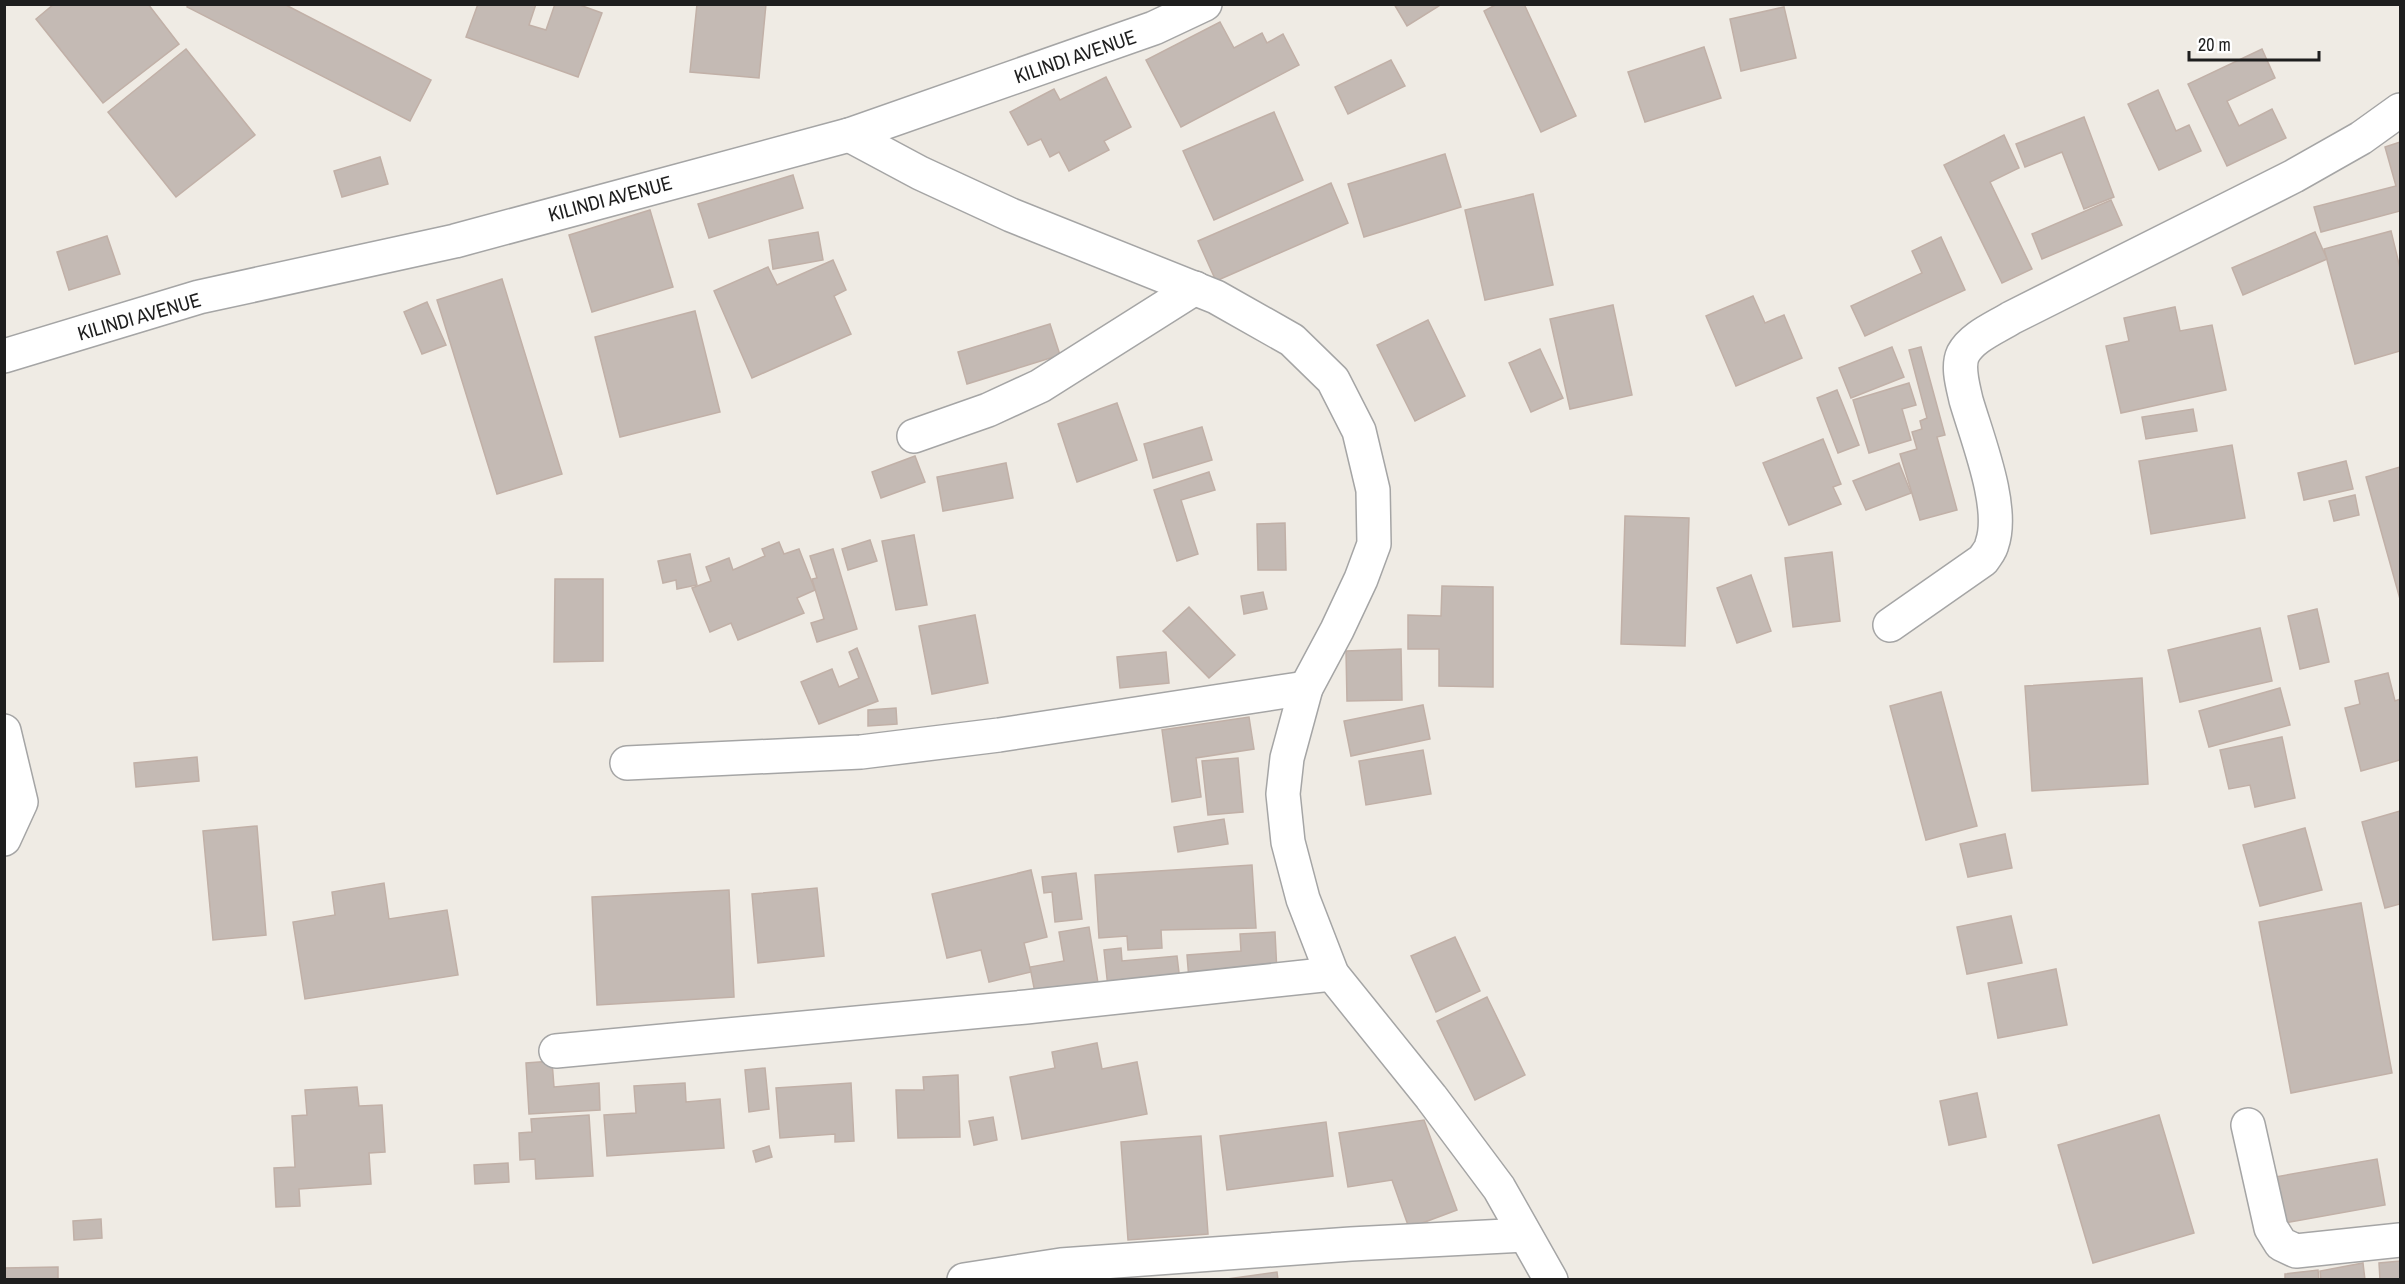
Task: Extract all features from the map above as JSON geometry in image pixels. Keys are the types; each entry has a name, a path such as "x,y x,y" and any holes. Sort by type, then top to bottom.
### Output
{"street":[{"name":"KILINDI AVENUE","path":"4,356 199,297 455,241 849,135 1154,28 1205,4"},
{"path":"1890,625 1983,560 1992,546 1996,525 1994,501 1960,368 1963,355 1973,341 2011,318 2294,176 2361,138 2400,110"},
{"path":"849,135 920,173 1011,215 1216,297 1292,340 1333,380 1359,431 1373,490 1374,544 1342,620 1306,688 1287,758 1283,794 1288,842 1303,899 1332,974 1431,1097 1498,1188 1551,1280"},
{"path":"914,436 988,410 1040,386 1195,288"},
{"path":"627,763 861,752 999,735 1306,688"},
{"path":"4,731 21,802 4,839"},
{"path":"556,1051 1014,1008 1332,974"},
{"path":"2248,1125 2271,1228 2281,1244 2296,1251 2400,1240"},
{"path":"964,1280 1061,1265 1351,1244 1525,1235"}],"building":[{"path":"54,4 148,4 179,44 103,103 36,19"},
{"path":"188,4 284,4 431,80 410,121 187,7"},
{"path":"478,4 536,4 529,25 546,30 555,4 577,4 602,13 578,77 466,37"},
{"path":"697,4 766,4 759,78 690,72"},
{"path":"1394,4 1442,4 1407,26"},
{"path":"1497,4 1524,4 1576,116 1541,132 1484,11"},
{"path":"1784,7 1796,58 1741,71 1730,19"},
{"path":"1220,22 1234,48 1262,33 1267,43 1283,34 1299,65 1181,127 1146,60"},
{"path":"1704,47 1721,98 1645,122 1628,72"},
{"path":"186,49 255,135 176,197 108,112"},
{"path":"2262,49 2275,78 2227,101 2239,126 2272,109 2286,138 2227,166 2188,84"},
{"path":"1391,60 1405,86 1348,114 1335,87"},
{"path":"1106,77 1131,127 1104,141 1109,150 1069,171 1059,152 1050,157 1041,139 1028,145 1010,112 1054,89 1060,100"},
{"path":"2158,90 2176,131 2189,125 2201,151 2159,170 2128,104"},
{"path":"1274,112 1303,180 1214,220 1183,151"},
{"path":"2084,117 2114,197 2084,209 2062,152 2025,167 2016,144"},
{"path":"2004,135 2019,168 1990,182 2032,269 2002,283 1944,165"},
{"path":"2400,142 2400,211 2321,232 2314,207 2396,186 2385,147"},
{"path":"1445,154 1461,207 1364,237 1348,184"},
{"path":"380,157 388,184 342,197 334,171"},
{"path":"793,175 803,208 709,238 698,204"},
{"path":"1331,183 1348,223 1216,281 1198,241"},
{"path":"1533,194 1553,285 1485,300 1465,210"},
{"path":"2111,200 2122,225 2042,259 2032,234"},
{"path":"650,210 673,287 592,312 569,235"},
{"path":"2391,231 2400,268 2400,351 2355,364 2324,249"},
{"path":"818,232 823,260 773,269 769,240"},
{"path":"2315,232 2327,259 2243,295 2232,268"},
{"path":"107,236 120,274 69,290 57,252"},
{"path":"1941,237 1965,290 1865,336 1851,306 1922,273 1912,251"},
{"path":"833,260 846,290 834,296 851,334 752,378 714,291 768,267 777,285"},
{"path":"502,279 562,474 497,494 437,300"},
{"path":"1753,296 1765,323 1784,315 1802,358 1736,386 1706,316"},
{"path":"427,302 446,345 422,354 404,312"},
{"path":"1613,305 1632,395 1570,409 1550,319"},
{"path":"2175,307 2180,331 2212,325 2226,390 2121,413 2106,346 2129,341 2124,318"},
{"path":"695,311 720,412 620,437 595,337"},
{"path":"1428,320 1465,396 1415,421 1377,345"},
{"path":"1050,324 1060,355 967,384 958,352"},
{"path":"1892,347 1904,377 1851,398 1839,368"},
{"path":"1921,347 1945,435 1937,437 1957,510 1920,520 1900,454 1917,449 1912,432 1922,429 1920,421 1927,418 1909,350"},
{"path":"1540,349 1563,398 1531,412 1509,363"},
{"path":"1909,383 1916,405 1902,409 1911,440 1869,453 1853,400"},
{"path":"1837,390 1859,445 1838,453 1817,398"},
{"path":"1117,403 1137,460 1077,482 1058,424"},
{"path":"2193,409 2197,431 2146,439 2142,417"},
{"path":"1202,427 1212,460 1153,478 1144,444"},
{"path":"1823,439 1841,484 1833,487 1841,504 1789,525 1763,463"},
{"path":"2232,445 2245,518 2151,534 2139,461"},
{"path":"915,456 925,482 881,498 872,472"},
{"path":"2346,461 2353,489 2304,500 2298,473"},
{"path":"1006,463 1013,498 943,511 937,477"},
{"path":"1899,463 1911,493 1866,510 1853,481"},
{"path":"2400,467 2399,495 2400,599 2366,477"},
{"path":"1209,472 1215,490 1181,500 1198,554 1177,561 1154,490"},
{"path":"2355,495 2359,515 2334,521 2329,501"},
{"path":"1625,516 1689,518 1685,646 1621,644"},
{"path":"1285,523 1286,570 1258,570 1257,524"},
{"path":"914,535 927,605 896,610 882,541"},
{"path":"870,540 877,561 848,570 842,549"},
{"path":"779,542 784,554 799,549 815,590 797,598 804,613 738,640 731,623 710,632 692,588 711,581 706,567 729,558 733,570 765,556 762,549"},
{"path":"833,549 857,629 817,642 811,623 824,619 812,579 817,578 810,556"},
{"path":"1832,552 1840,621 1793,627 1785,558"},
{"path":"690,554 697,585 677,589 676,580 663,583 658,561"},
{"path":"1751,575 1771,631 1737,643 1717,588"},
{"path":"555,579 603,579 603,661 554,662"},
{"path":"1442,586 1493,587 1493,687 1439,686 1439,649 1408,649 1408,615 1441,616"},
{"path":"1263,592 1267,609 1244,614 1241,596"},
{"path":"1189,607 1235,655 1209,678 1163,631"},
{"path":"2317,609 2329,662 2300,669 2288,616"},
{"path":"975,615 988,683 932,694 919,626"},
{"path":"2260,628 2272,681 2180,702 2168,650"},
{"path":"857,648 878,701 819,724 801,682 832,669 839,687 859,678 849,652"},
{"path":"1401,649 1402,700 1347,701 1346,651"},
{"path":"1166,652 1169,683 1120,688 1117,657"},
{"path":"2388,673 2395,701 2400,699 2400,760 2361,771 2345,708 2360,704 2355,681"},
{"path":"2142,678 2148,784 2032,791 2025,686"},
{"path":"2280,688 2290,725 2209,747 2199,711"},
{"path":"1941,692 1977,826 1926,840 1890,706"},
{"path":"1423,705 1430,739 1351,756 1344,721"},
{"path":"896,708 897,724 868,726 868,710"},
{"path":"1249,717 1254,749 1196,758 1201,797 1172,802 1162,730"},
{"path":"2282,737 2295,798 2255,807 2250,785 2229,789 2220,750"},
{"path":"1423,750 1431,794 1366,805 1359,761"},
{"path":"197,757 199,781 136,787 134,763"},
{"path":"1238,758 1243,812 1208,815 1202,761"},
{"path":"2400,811 2400,904 2385,908 2362,822"},
{"path":"1224,819 1228,844 1178,852 1174,827"},
{"path":"257,826 266,935 213,940 203,831"},
{"path":"2305,828 2322,890 2260,906 2243,845"},
{"path":"2005,834 2012,868 1968,877 1960,844"},
{"path":"1252,865 1256,928 1161,930 1162,948 1128,950 1127,936 1099,938 1095,875"},
{"path":"1031,870 1047,937 1024,943 1031,972 989,982 981,950 947,958 932,894"},
{"path":"1076,873 1082,919 1055,922 1052,892 1044,893 1042,877"},
{"path":"384,883 389,919 447,910 458,975 305,999 293,922 335,915 332,892"},
{"path":"817,888 824,956 758,963 752,894"},
{"path":"729,890 734,997 597,1005 592,897"},
{"path":"2361,903 2392,1073 2291,1093 2259,922"},
{"path":"2011,916 2022,963 1967,974 1957,927"},
{"path":"1089,927 1098,983 1035,993 1030,967 1064,961 1059,932"},
{"path":"1275,932 1277,973 1189,980 1187,955 1241,951 1240,934"},
{"path":"1455,937 1480,991 1436,1012 1411,956"},
{"path":"1121,948 1122,961 1177,956 1180,981 1108,988 1104,950"},
{"path":"2056,969 2067,1025 1998,1038 1988,983"},
{"path":"1487,997 1525,1075 1475,1100 1437,1021"},
{"path":"1097,1043 1102,1069 1137,1062 1147,1114 1022,1139 1010,1077 1055,1068 1052,1052"},
{"path":"552,1061 554,1087 599,1083 600,1110 529,1114 526,1063"},
{"path":"765,1068 769,1109 749,1112 745,1070"},
{"path":"958,1075 960,1137 898,1138 896,1090 924,1090 923,1077"},
{"path":"685,1083 686,1102 720,1099 724,1148 607,1156 604,1115 636,1113 634,1086"},
{"path":"851,1083 854,1141 835,1142 835,1134 780,1138 776,1088"},
{"path":"357,1087 359,1106 382,1105 385,1152 369,1153 371,1184 299,1189 300,1206 276,1207 274,1168 295,1167 292,1116 307,1115 305,1090"},
{"path":"1977,1093 1986,1137 1949,1145 1940,1101"},
{"path":"589,1115 593,1176 536,1179 535,1159 520,1160 519,1133 532,1132 531,1119"},
{"path":"2159,1115 2194,1233 2093,1263 2058,1145"},
{"path":"993,1117 997,1140 974,1145 969,1121"},
{"path":"1424,1120 1457,1210 1409,1228 1392,1180 1348,1187 1339,1133"},
{"path":"1326,1122 1333,1176 1227,1190 1220,1136"},
{"path":"1201,1136 1208,1234 1128,1240 1121,1142"},
{"path":"769,1146 772,1157 756,1162 753,1151"},
{"path":"2377,1159 2385,1205 2284,1223 2275,1177"},
{"path":"508,1163 509,1182 475,1184 474,1165"},
{"path":"101,1219 102,1238 74,1240 73,1221"},
{"path":"2400,1261 2400,1280 2380,1280 2379,1263"},
{"path":"2363,1263 2365,1280 2321,1280 2320,1271"},
{"path":"58,1267 58,1280 4,1280 4,1268"},
{"path":"2318,1270 2319,1280 2285,1280 2285,1274"},
{"path":"1277,1272 1278,1280 1227,1279"}]}
